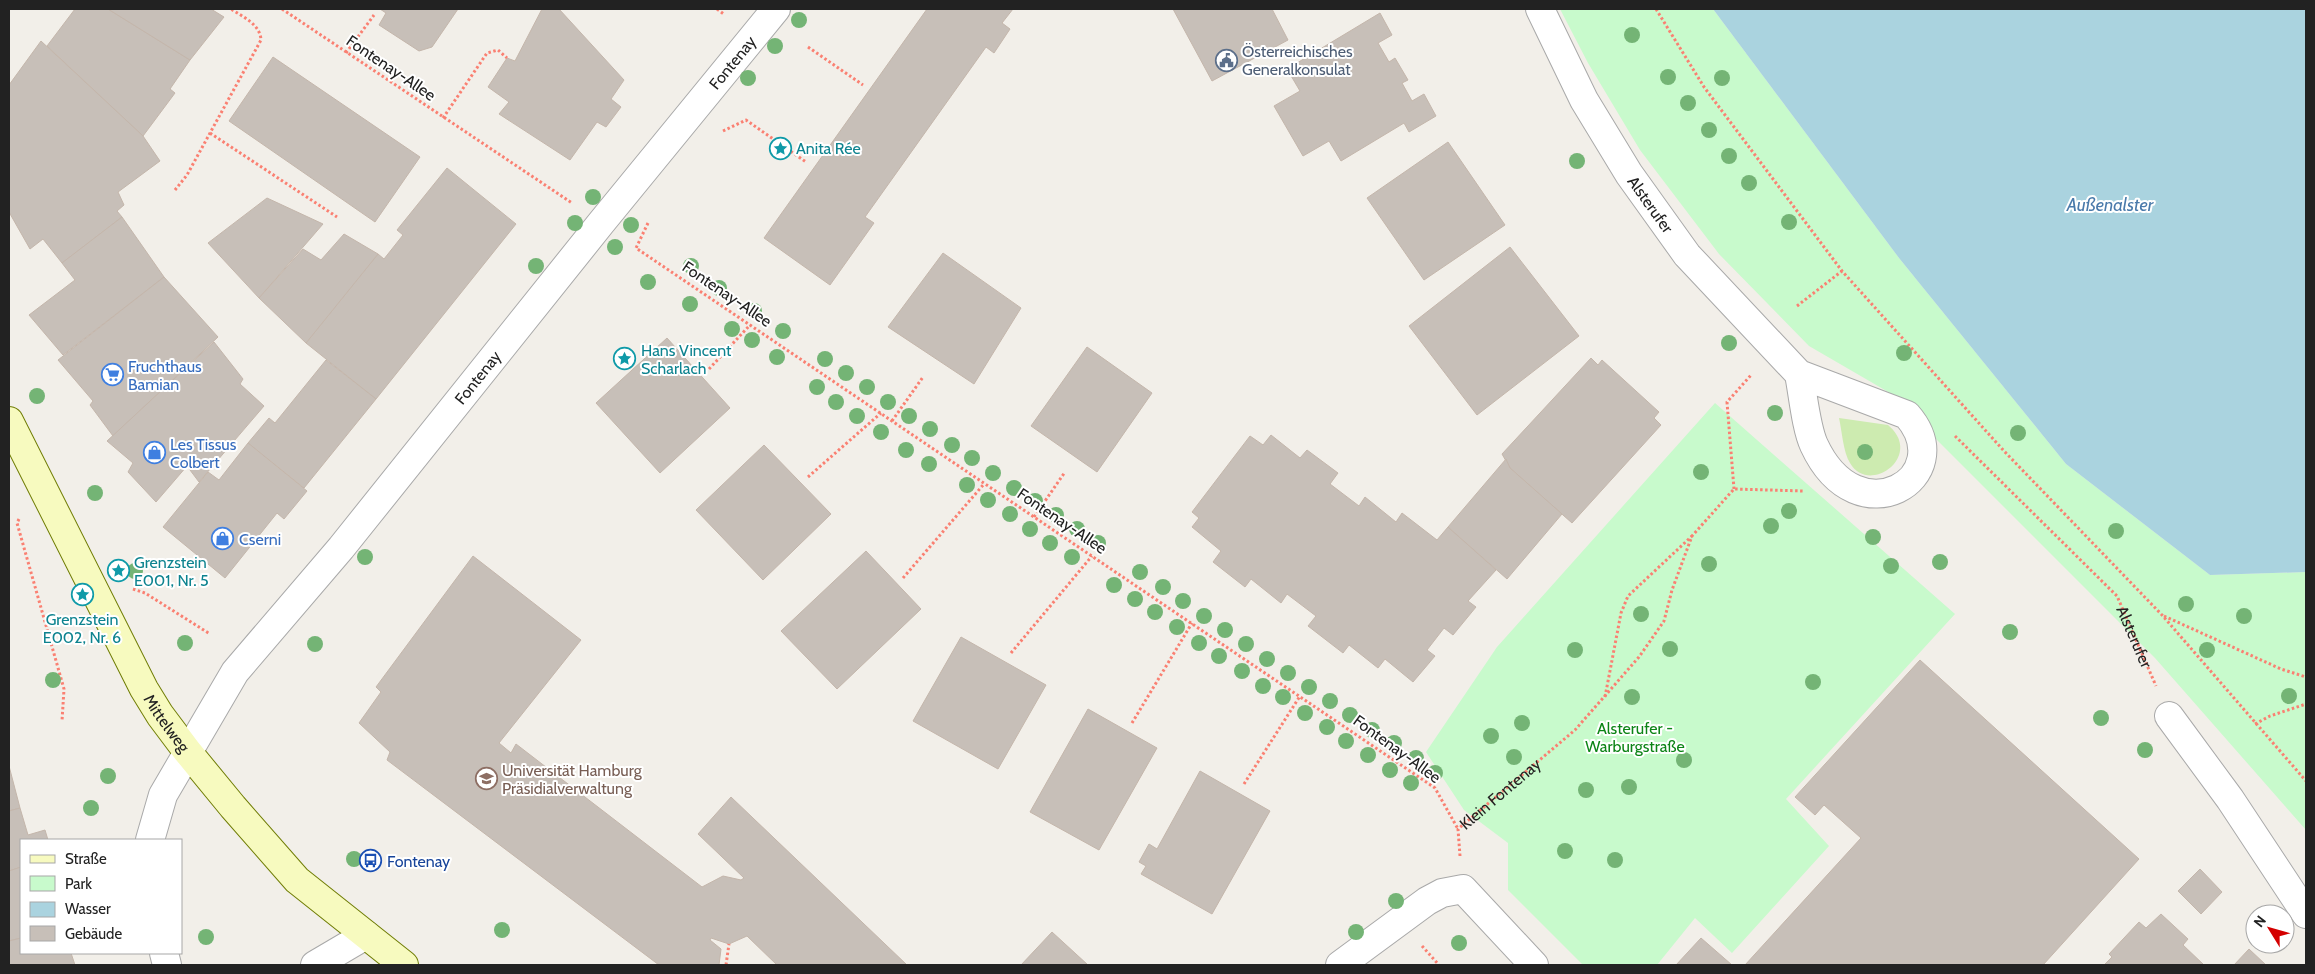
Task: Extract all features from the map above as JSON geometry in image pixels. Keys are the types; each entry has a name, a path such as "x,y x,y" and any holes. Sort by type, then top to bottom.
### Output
{"street":[{"name":"Fontenay","path":"150,839 163,795 187,751 235,672 341,548 601,223 776,9"},
{"name":"Alsterufer","path":"1540,9 1584,100 1629,174 1687,255 1799,374 1906,414"},
{"path":"1799,374 1813,443 1832,472 1850,487 1863,493 1876,495 1900,489 1910,481 1918,468 1922,443 1914,423 1906,414"},
{"name":"Mittelweg","path":"9,421 144,689 160,715 232,807 297,880 404,965"},
{"path":"2170,716 2230,799 2306,914"},
{"path":"1340,965 1428,901 1442,894 1463,889 1534,965"},
{"path":"315,965 366,935"}],"path":[{"path":"175,190 187,175 261,40 256,26 231,9"},
{"name":"Fontenay-Allee","path":"282,9 579,208"},
{"path":"718,9 725,15"},
{"path":"1656,9 1704,87 1842,271 2004,451 2162,616 2306,781"},
{"path":"346,53 374,15"},
{"path":"808,47 863,85"},
{"path":"443,118 487,53 498,50 507,58"},
{"path":"746,120 806,162"},
{"path":"210,133 337,217"},
{"name":"Fontenay-Allee","path":"636,248 1435,788 1458,829"},
{"path":"1797,306 1842,271"},
{"path":"709,369 750,325"},
{"path":"892,421 922,377"},
{"path":"1727,402 1734,489 1813,492"},
{"path":"808,477 881,413"},
{"name":"Alsterufer","path":"1906,414 1931,422 1951,432 2117,596 2170,716"},
{"path":"1034,517 1065,472"},
{"path":"903,578 984,483"},
{"name":"Klein Fontenay","path":"1605,698 1621,614 1628,596 1692,536 1734,489"},
{"path":"17,523 64,689 62,721"},
{"name":"Klein Fontenay","path":"1463,889 1458,829 1555,749 1605,698 1639,657 1664,621 1672,590 1692,536"},
{"path":"1011,653 1092,556"},
{"path":"145,593 210,634"},
{"path":"2162,616 2281,669 2306,677"},
{"path":"1132,723 1192,623"},
{"path":"1244,784 1300,696"},
{"path":"2255,724 2306,704"},
{"path":"726,965 729,944"}],"green space":[{"path":"1560,9 1713,9 1899,258 2066,464 2210,575 2306,572 2306,830 2155,658 1890,393 1809,346 1719,254 1640,150 1588,63"},
{"name":"Alsterufer - Warburgstraße","path":"1715,403 1955,614 1786,799 1829,846 1732,953 1695,918 1657,965 1583,965 1508,890 1508,843 1464,810 1426,752 1497,647"},
{"path":"1839,418 1888,425 1898,437 1900,449 1897,459 1890,468 1880,474 1869,475 1859,472 1850,463 1848,458"}],"water":[{"name":"Außenalster","path":"1713,9 2306,9 2306,572 2210,575 2066,464 1899,258"}],"building":[{"path":"75,9 108,9 190,60 170,89 175,93 143,136 47,46"},
{"path":"108,9 211,9 224,17 190,60"},
{"path":"380,9 458,9 432,47 419,51 379,25 386,13"},
{"path":"542,9 559,9 624,80 611,99 621,107 606,127 597,122 570,160 499,114 509,102 488,87 507,58 515,61"},
{"path":"927,9 1013,9 1002,23 1010,29 994,53 986,47 865,217 874,223 830,285 764,238"},
{"name":"Österreichisches Generalkonsulat","path":"1173,9 1272,9 1288,40 1212,81"},
{"path":"1380,13 1392,35 1378,43 1389,62 1395,58 1408,80 1402,83 1412,101 1424,94 1436,116 1409,132 1404,123 1341,161 1329,141 1303,156 1274,106 1300,91 1287,69"},
{"path":"41,41 143,136 160,161 118,192 124,205 117,211 122,217 62,263 43,239 30,249 9,212 9,85"},
{"path":"273,57 420,157 375,222 229,121"},
{"path":"1448,142 1505,225 1424,280 1367,198"},
{"path":"447,168 516,224 376,399 306,343 378,254 384,259 403,235 397,230"},
{"path":"267,198 323,224 259,298 208,243"},
{"path":"122,217 164,277 63,355 29,315 75,280 62,263"},
{"path":"344,234 378,254 306,343 259,298 303,249 321,260"},
{"path":"1510,247 1579,336 1477,415 1409,326"},
{"path":"943,253 1021,308 974,384 888,327"},
{"path":"164,277 218,337 113,436 90,405 93,401 58,360"},
{"path":"667,338 730,408 660,473 596,403"},
{"path":"214,342 243,379 240,384 264,406 199,482 187,466 156,502 128,472 133,463 107,441"},
{"path":"1087,347 1152,393 1097,472 1031,426"},
{"path":"1591,358 1598,365 1602,360 1659,412 1654,418 1661,425 1572,523 1510,468 1502,454"},
{"path":"326,360 376,399 304,488 248,443 269,418 275,423"},
{"path":"1271,435 1300,458 1307,450 1338,473 1330,484 1359,506 1365,497 1396,522 1402,513 1437,540 1448,527 1496,570 1468,601 1476,607 1453,635 1444,628 1427,650 1435,656 1413,682 1385,659 1378,668 1349,645 1343,653 1308,626 1316,616 1287,594 1281,603 1251,579 1245,587 1213,562 1221,551 1192,527 1199,518 1192,512 1250,436 1263,445"},
{"path":"248,443 307,491 284,519 277,513 225,578 163,527 208,472 219,480"},
{"path":"764,445 831,514 763,580 696,510"},
{"path":"1506,459 1510,468 1562,514 1507,579 1448,527"},
{"path":"866,551 921,609 837,689 781,631"},
{"name":"Universität Hamburg Präsidialverwaltung","path":"473,556 581,640 499,743 511,753 516,744 702,887 723,876 741,880 744,878 698,834 731,797 907,965 777,965 747,936 729,944 711,938 710,940 721,949 719,965 659,965 387,760 390,752 359,723 381,692 376,687"},
{"path":"961,637 1046,685 998,769 913,721"},
{"path":"1920,660 2139,859 2043,965 1745,965 1861,838 1824,805 1815,815 1795,797"},
{"path":"1088,709 1157,748 1099,850 1030,812"},
{"path":"9,766 20,808 9,811"},
{"path":"1200,771 1270,811 1212,914 1141,874 1146,866 1139,862 1149,844 1157,849"},
{"path":"20,808 28,835 45,830 48,839 20,839 20,867 9,871 9,811"},
{"path":"20,867 20,938 9,941 9,871"},
{"path":"2200,869 2222,892 2201,914 2178,891"},
{"path":"2161,914 2188,939 2183,945 2204,965 2104,965 2112,957 2109,954 2139,922 2146,928"},
{"path":"1052,932 1088,965 1021,965"},
{"path":"20,938 20,954 71,954 75,965 9,965 9,941"},
{"path":"1701,938 1732,965 1676,965"},
{"path":"2245,953 2254,954 2266,965 2234,965"}],"place":[{"name":"Österreichisches Generalkonsulat","path":"1226,60"},
{"name":"Anita Rée","path":"780,148"},
{"name":"Hans Vincent Scharlach","path":"625,359"},
{"name":"Fruchthaus Bamian","path":"112,375"},
{"name":"Les Tissus Colbert","path":"154,453"},
{"name":"Cserni","path":"223,539"},
{"name":"Grenzstein E001, Nr. 5","path":"118,571"},
{"name":"Grenzstein E002, Nr. 6","path":"82,595"},
{"name":"Universität Hamburg Präsidialverwaltung","path":"486,779"},
{"name":"Fontenay","path":"371,861"}]}
